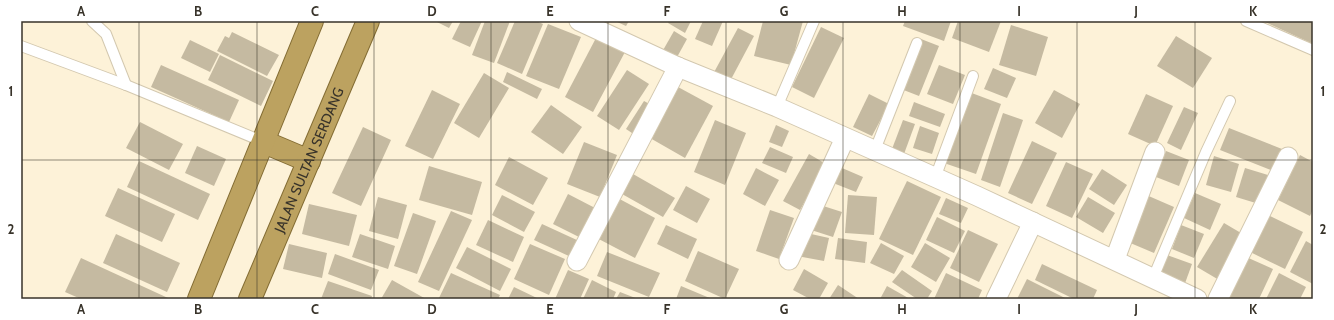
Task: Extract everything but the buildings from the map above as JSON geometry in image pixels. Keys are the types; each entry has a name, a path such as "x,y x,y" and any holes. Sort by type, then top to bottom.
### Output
{"highway":[{"path":"199,299 312,21"},
{"name":"JALAN SULTAN SERDANG","path":"250,299 368,21"},
{"path":"264,142 309,161"}],"street":[{"path":"579,21 678,67 777,107 875,150 1115,259 1197,299"},
{"path":"577,260 678,67"},
{"path":"789,260 845,138"},
{"path":"1115,259 1156,152"},
{"path":"1218,299 1288,157"},
{"path":"996,299 1033,222"}],"lane":[{"path":"92,21 106,34 126,85"},
{"path":"777,107 814,21"},
{"path":"1246,21 1313,50"},
{"path":"875,150 917,44"},
{"path":"21,46 126,85 264,142"},
{"path":"935,178 973,76"},
{"path":"1152,278 1206,152 1230,101"}]}
